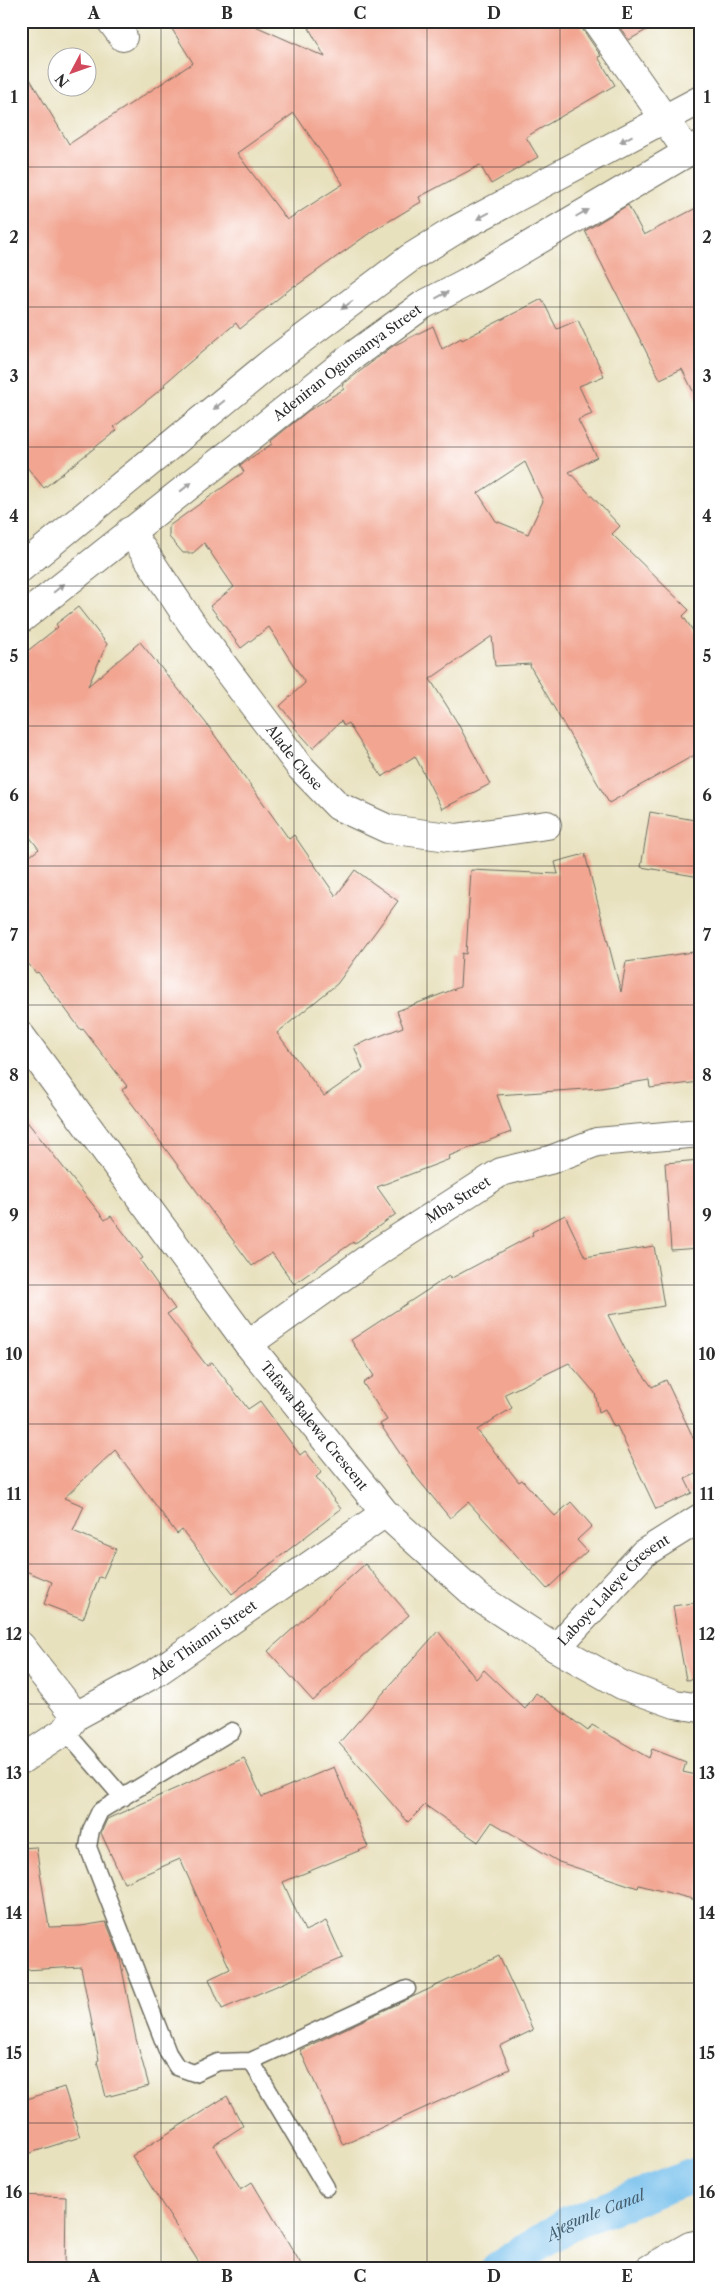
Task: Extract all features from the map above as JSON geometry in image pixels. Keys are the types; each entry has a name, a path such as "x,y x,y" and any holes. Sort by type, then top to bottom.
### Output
{"street":[{"path":"596,21 663,118 693,148"},
{"path":"21,568 273,361 410,258 457,229 700,100"},
{"name":"Adeniran Ogunsanya Street","path":"21,619 354,355 423,305 467,282 693,148"},
{"name":"Alade Close","path":"130,531 192,624 301,768 338,806 388,829 456,838 547,825"},
{"name":"Tafawa Balewa Crescent","path":"21,1036 248,1344 385,1513 478,1597 556,1648 622,1685 675,1704 700,1708"},
{"name":"Mba Street","path":"248,1344 380,1250 501,1172 550,1160 597,1142 700,1132"},
{"name":"Ade Thianni Street","path":"21,1760 70,1724 157,1672 385,1513"},
{"name":"Laboye Laleye Cresent","path":"556,1648 644,1554 700,1518"},
{"path":"21,1646 70,1724"},
{"path":"649,2269 690,2246 700,2244"}],"lane":[{"path":"70,1724 123,1798"},
{"path":"232,1731 100,1811 90,1830 88,1847 168,2053 177,2067 194,2073 218,2062 251,2061 406,1988"},
{"path":"251,2061 326,2186"}],"building":[{"path":"167,21 244,21 325,57 305,21 581,21 583,30 601,56 598,57 615,85 526,137 538,157 491,184 480,165 419,197 421,202 371,232 295,285 240,329 236,323 164,384 165,386 114,427 117,430 44,488 21,460 21,64 69,144 193,63","holes":["294,113 343,184 287,220 237,153"]},
{"path":"615,21 662,21 629,40"},
{"path":"628,205 644,235 700,206 700,405 682,369 660,379 585,231"},
{"path":"542,299 557,329 578,320 604,376 579,386 592,414 578,420 597,457 569,472 620,526 612,534 689,610 683,616 700,641 700,752 609,803 530,666 531,664 495,666 492,636 430,679 457,722 490,784 442,809 415,756 382,777 348,723 344,726 341,721 313,748 294,727 296,725 280,706 305,683 269,627 241,648 210,606 234,587 204,543 193,553 183,553 169,537 169,526 244,472 240,465 272,444 271,441 308,411 344,389 342,385 393,346 433,326 442,349 461,338 462,340","holes":["525,462 543,501 528,534 496,521 478,493"]},
{"path":"78,607 107,644 88,686 140,642 206,723 289,839 294,835 336,896 355,870 398,901 337,984 277,1033 324,1096 363,1069 354,1046 403,1027 397,1011 460,987 462,953 466,954 471,870 558,874 555,862 585,854 621,992 626,962 700,951 700,1082 650,1088 649,1080 601,1088 497,1095 511,1132 449,1156 450,1159 377,1187 396,1214 354,1244 353,1242 294,1284 272,1253 252,1266 122,1090 127,1086 83,1029 81,1030 38,972 36,973 21,955 21,863 39,849 21,826 21,656 58,627 56,624"},
{"path":"650,812 700,821 700,877 641,867"},
{"path":"21,1114 105,1220 111,1216 143,1258 140,1260 175,1309 167,1314 207,1366 212,1362 248,1409 260,1401 300,1455 305,1451 322,1472 316,1477 341,1509 232,1594 182,1530 177,1534 115,1450 64,1498 84,1506 73,1531 116,1549 103,1578 99,1577 83,1619 44,1604 52,1582 21,1569"},
{"path":"700,1160 700,1248 671,1250 665,1163"},
{"path":"565,1215 585,1257 654,1246 664,1306 608,1315 626,1351 652,1387 666,1380 700,1452 700,1472 685,1479 692,1493 656,1509 617,1426 614,1427 605,1409 599,1412 595,1393 569,1363 505,1394 512,1408 477,1430 519,1482 522,1480 555,1516 571,1502 592,1526 577,1540 587,1551 547,1589 468,1502 450,1518 416,1477 380,1424 387,1420 363,1383 374,1376 351,1340 449,1276 450,1279 533,1235 532,1232"},
{"path":"365,1564 409,1615 313,1701 268,1651"},
{"path":"700,1602 700,1679 686,1680 673,1606"},
{"path":"438,1631 476,1679 484,1670 525,1709 536,1693 588,1731 592,1725 649,1758 652,1749 686,1762 683,1772 700,1776 700,1901 639,1885 638,1888 559,1862 492,1822 478,1842 425,1805 408,1822 339,1743"},
{"path":"244,1758 262,1797 334,1767 368,1847 283,1882 305,1931 326,1921 343,1958 222,2009 209,1979 230,1969 180,1859 124,1883 101,1833 107,1819"},
{"path":"36,1847 49,1927 81,1926 106,1922 119,1954 136,2039 149,2086 106,2097 97,2061 99,2060 81,1967 24,1970 21,1943 21,1848"},
{"path":"499,1956 533,2030 500,2046 510,2069 343,2145 300,2050"},
{"path":"64,2087 80,2137 21,2156 21,2101"},
{"path":"227,2096 243,2126 214,2145 241,2189 252,2182 304,2269 203,2269 132,2156"},
{"path":"21,2195 66,2197 65,2269 21,2269"}],"waterway":[{"name":"Ajegunle Canal","path":"498,2269 568,2224 700,2173"}]}
